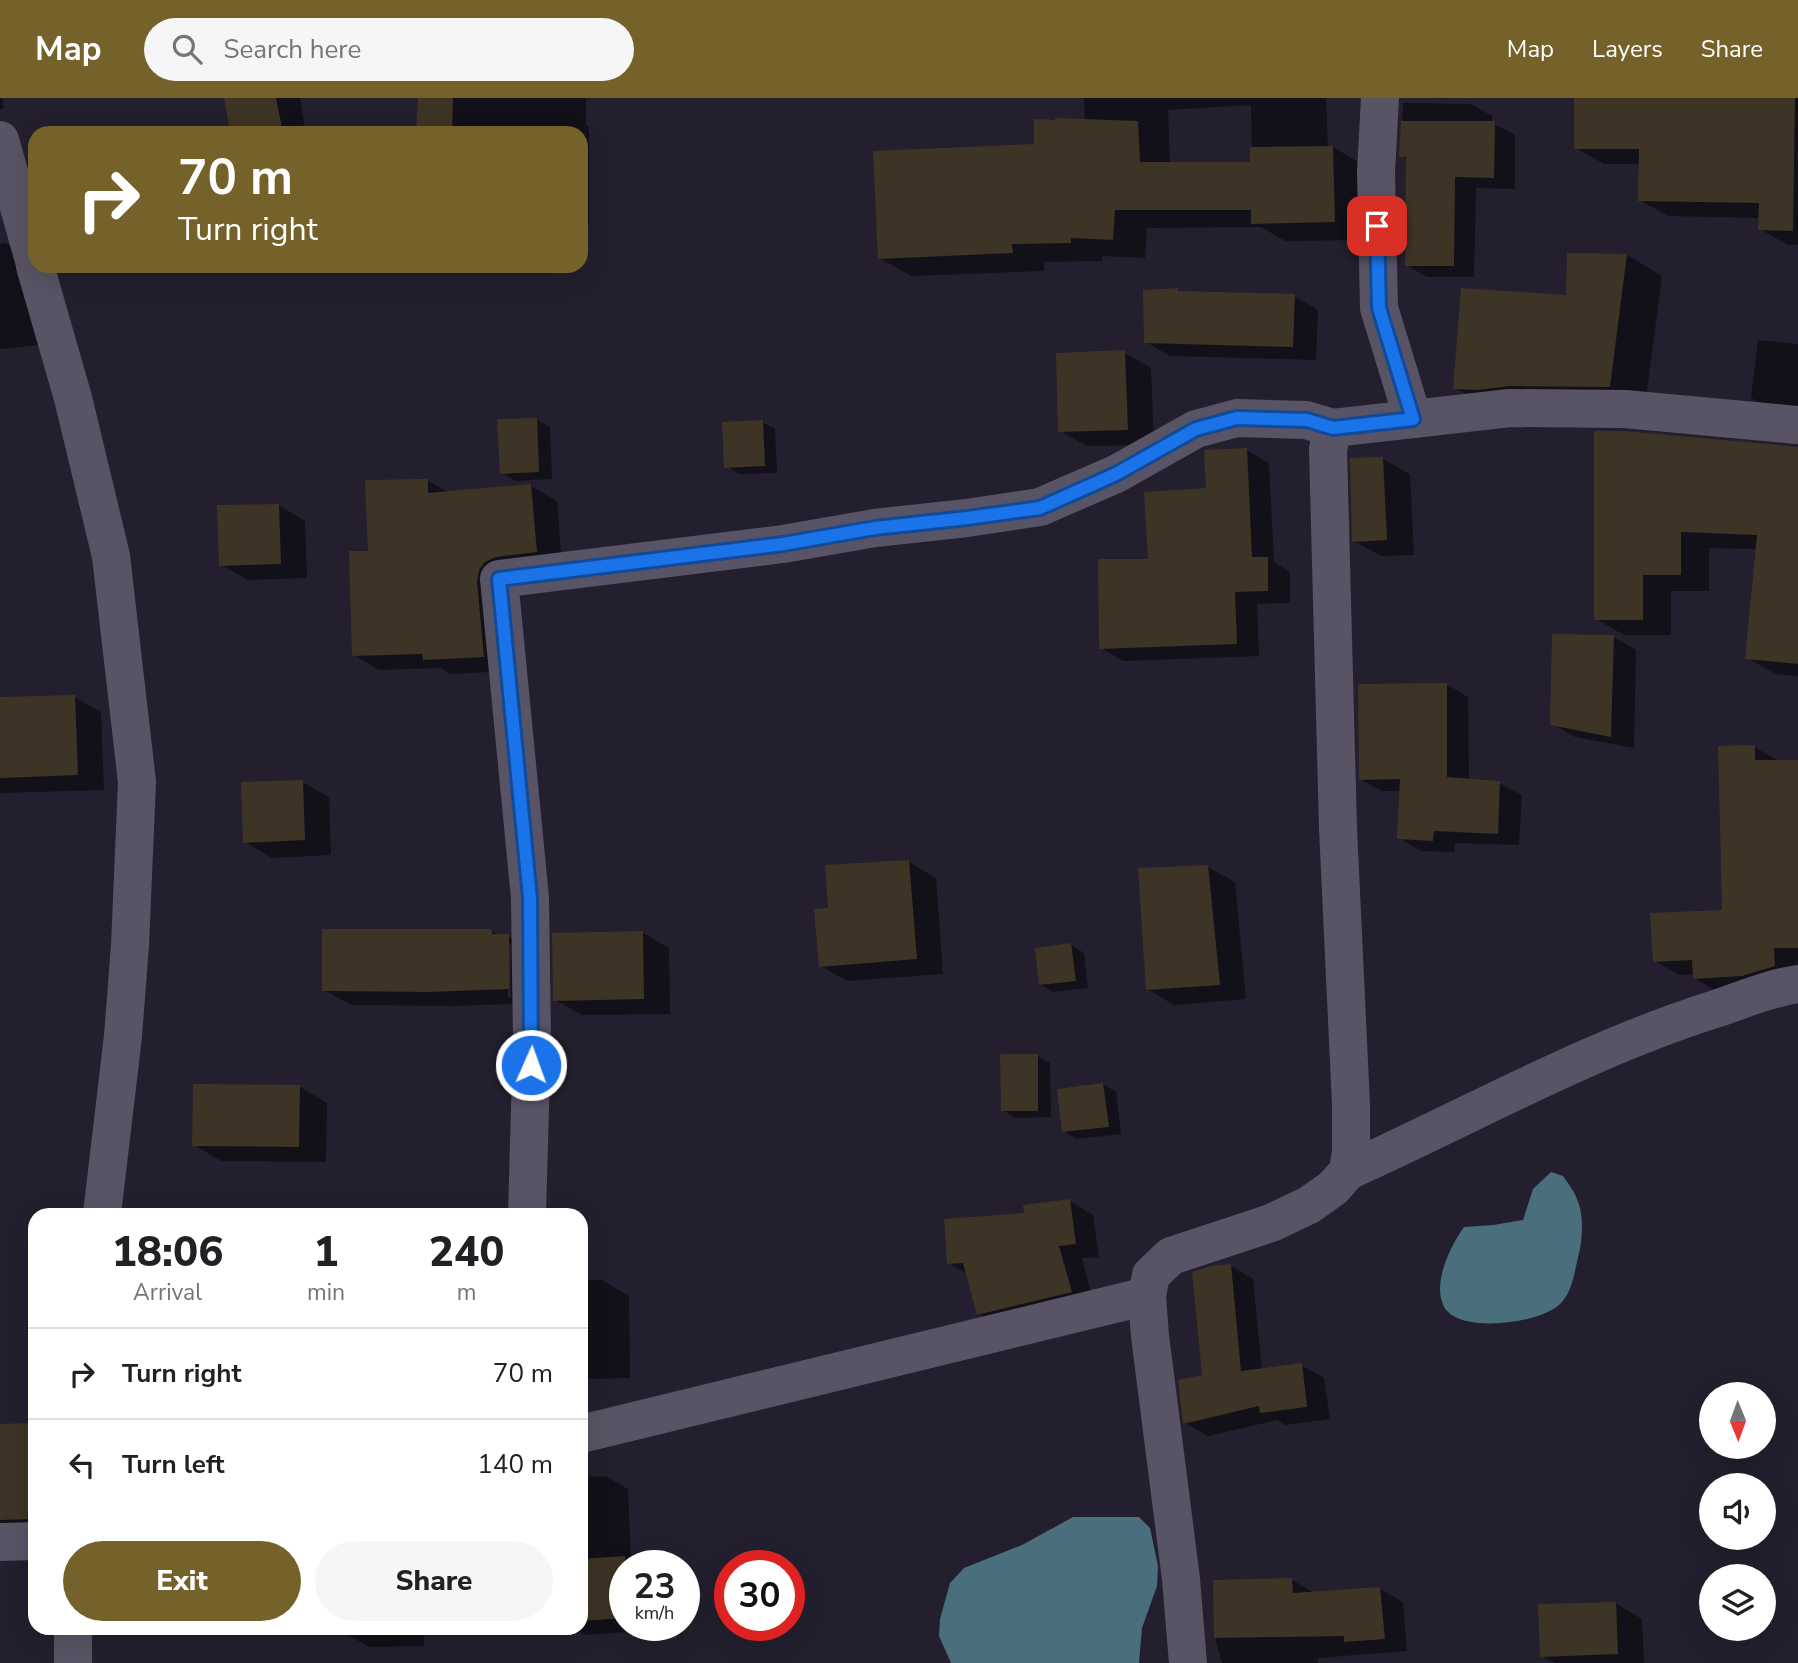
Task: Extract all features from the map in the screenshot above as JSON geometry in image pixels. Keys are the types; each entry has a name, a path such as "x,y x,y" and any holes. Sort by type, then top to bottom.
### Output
{"street":[{"path":"1380,98 1376,172 1379,308 1413,419"},
{"path":"0,140 28,240"},
{"path":"37,273 73,398 111,556 137,782 130,945 103,1208"},
{"path":"527,1208 532,1039 530,898 499,579 783,544 875,528 1040,508 1116,474 1196,429 1237,418 1307,420 1333,428 1510,408 1625,409 1798,425"},
{"path":"1333,428 1328,449 1338,828 1351,1105 1351,1152 1348,1171"},
{"path":"1188,1663 1181,1579 1153,1363 1147,1296 1151,1275 1171,1256 1271,1223 1309,1205 1333,1188 1348,1171 1436,1132 1550,1073 1654,1028 1798,984"},
{"path":"588,1432 1147,1296"},
{"path":"0,1542 28,1541"},
{"path":"73,1635 73,1663"}],"water":[{"path":"1551,1172 1563,1176 1571,1187 1582,1220 1580,1250 1573,1281 1562,1302 1540,1315 1505,1323 1471,1322 1457,1318 1447,1311 1440,1291 1443,1268 1464,1227 1523,1220 1533,1189"},
{"path":"1073,1517 1139,1517 1150,1528 1158,1566 1157,1586 1142,1628 1139,1663 951,1663 939,1636 940,1619 950,1583 964,1568 1022,1545"}],"building":[{"path":"224,98 276,98 282,126 229,126"},
{"path":"418,98 453,98 452,126 416,126"},
{"path":"1574,98 1795,98 1793,231 1758,230 1759,203 1638,201 1639,149 1574,149"},
{"path":"1034,119 1138,121 1140,162 1250,162 1250,147 1333,146 1335,222 1251,224 1251,210 1115,210 1113,240 1071,238 1071,243 1012,244 1013,253 878,259 873,151 1034,144"},
{"path":"1401,121 1495,121 1494,178 1455,177 1454,266 1405,266 1406,157 1399,157"},
{"path":"1567,253 1627,254 1610,387 1510,386 1477,390 1453,389 1461,288 1566,295"},
{"path":"1178,288 1178,291 1295,294 1293,347 1144,343 1143,290"},
{"path":"1125,350 1128,430 1058,432 1056,353"},
{"path":"537,418 539,472 500,474 497,419"},
{"path":"763,420 765,466 724,468 722,422"},
{"path":"1594,431 1624,431 1798,447 1798,664 1745,659 1757,535 1681,532 1681,575 1643,575 1643,620 1594,620"},
{"path":"1247,448 1252,557 1268,557 1268,591 1235,592 1237,644 1099,649 1098,559 1148,559 1144,492 1206,488 1204,450"},
{"path":"1383,457 1387,540 1352,542 1350,458"},
{"path":"428,479 428,493 531,484 537,552 496,557 485,562 479,570 477,581 484,657 423,660 422,654 352,656 349,551 368,551 365,480"},
{"path":"279,504 281,564 219,566 217,505"},
{"path":"1552,634 1614,635 1611,737 1550,725"},
{"path":"1447,683 1447,777 1500,781 1498,834 1434,831 1433,841 1397,839 1400,779 1359,780 1358,684"},
{"path":"75,695 78,775 0,778 0,697"},
{"path":"1755,745 1755,760 1798,760 1798,948 1774,948 1775,966 1742,976 1693,979 1692,960 1653,962 1650,913 1722,910 1718,746"},
{"path":"303,780 305,840 243,843 241,782"},
{"path":"909,860 917,959 819,967 814,909 828,908 825,865"},
{"path":"1208,865 1220,985 1146,990 1138,868"},
{"path":"322,929 492,929 492,934 509,934 509,989 429,992 322,991"},
{"path":"643,931 644,999 553,1001 552,933"},
{"path":"1071,943 1076,981 1039,985 1035,948"},
{"path":"1000,1054 1038,1054 1038,1111 1001,1111"},
{"path":"1103,1083 1109,1127 1062,1132 1057,1089"},
{"path":"193,1084 300,1085 299,1147 192,1146"},
{"path":"1070,1199 1076,1244 1059,1246 1072,1292 977,1315 963,1263 947,1264 944,1219 1024,1213 1023,1205"},
{"path":"1231,1264 1241,1371 1302,1363 1307,1407 1260,1413 1259,1406 1183,1424 1178,1380 1202,1375 1192,1272"},
{"path":"28,1423 28,1519 0,1520 0,1424"},
{"path":"609,1557 609,1619 588,1621 588,1559"},
{"path":"1292,1578 1293,1593 1380,1587 1385,1639 1344,1642 1344,1636 1214,1638 1213,1580"},
{"path":"1616,1602 1618,1654 1540,1657 1538,1604"}],"route":[{"path":"531,1065 530,898 499,579 783,544 875,528 1040,508 1116,474 1196,429 1237,418 1307,420 1333,428 1413,419 1379,308 1377,226"}]}
